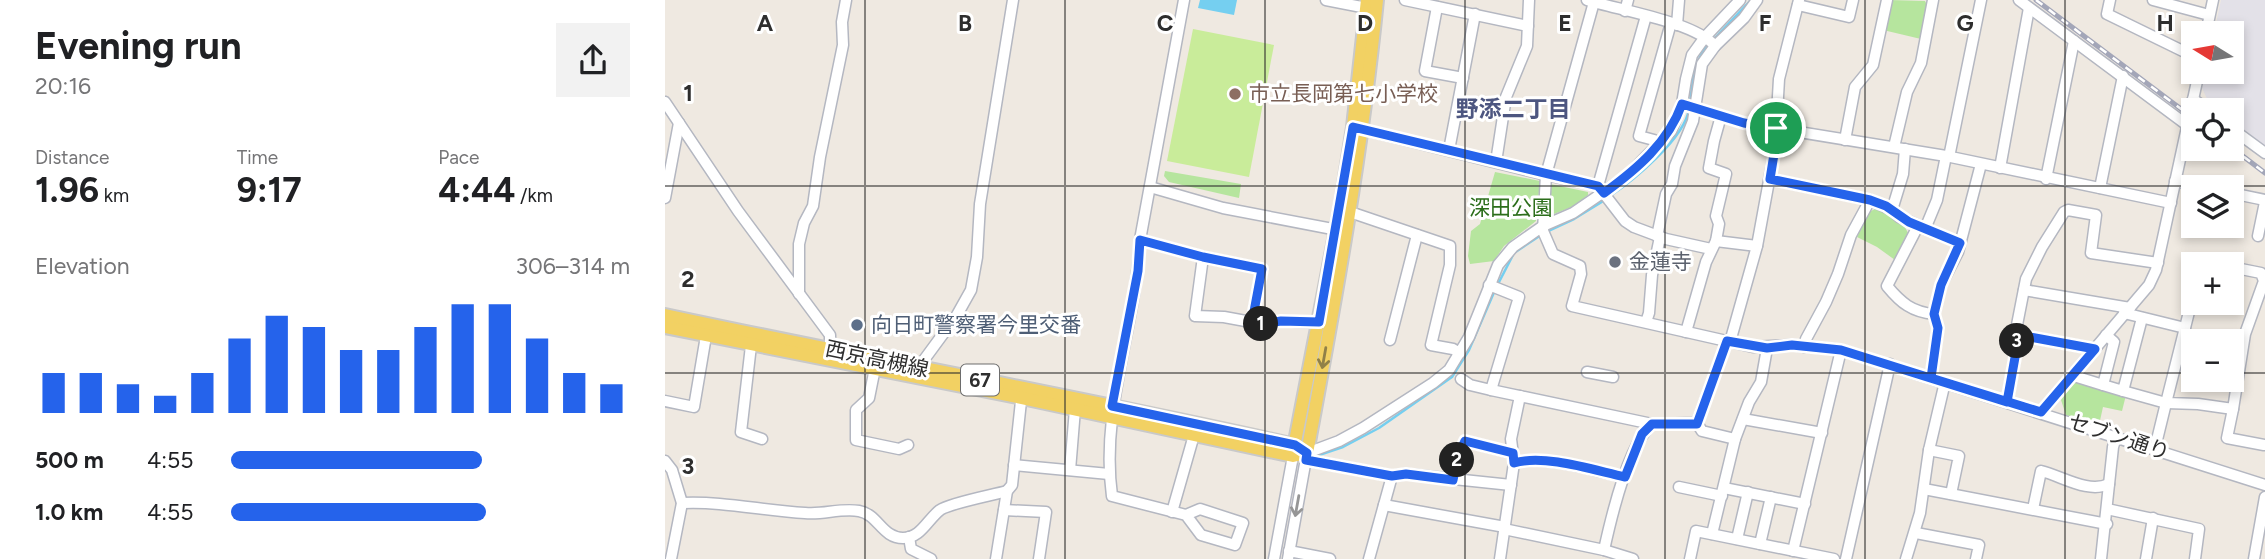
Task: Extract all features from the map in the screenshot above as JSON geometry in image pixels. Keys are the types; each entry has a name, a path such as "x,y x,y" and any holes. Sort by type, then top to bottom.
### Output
{"main road":[{"path":"1300,454 1345,211 1358,128 1371,4"},
{"name":"西京高槻線","path":"665,315 707,329 752,339 1022,393 1300,454"},
{"name":"西京高槻線","path":"665,327 707,329"},
{"name":"西京高槻線","path":"752,339 830,350 876,364 918,368 1075,409 1112,412 1194,435 1300,454"}],"street":[{"path":"799,294 799,244 804,223 813,206 820,157 843,46 842,22 846,0"},
{"path":"918,368 957,315 971,290 977,257 980,204 1013,0"},
{"path":"1184,0 1112,412 1109,474 1112,496 1172,512 1186,514 1200,509 1243,523 1235,545 1201,535 1186,514"},
{"path":"1326,0 1371,4"},
{"path":"1405,0 1528,26"},
{"path":"1496,162 1506,97 1527,46 1529,0"},
{"path":"1659,144 1639,136 1679,0"},
{"path":"1710,41 1740,0"},
{"path":"1646,322 1651,275 1666,194 1689,135 1685,79 1692,55 1744,18 1757,0"},
{"path":"1697,424 1728,342 1757,246 1775,148 1779,79 1798,3 1849,17 1853,0"},
{"path":"1845,140 1855,87 1873,65 1887,0"},
{"path":"1892,210 1903,174 1899,148 1907,92 1921,63 1933,0"},
{"path":"1934,314 1912,309 1900,302 1887,286 1937,200 1981,0"},
{"path":"2019,0 2181,120"},
{"path":"2110,0 2107,14 2181,49"},
{"path":"2153,0 2209,15"},
{"path":"2208,21 2213,0"},
{"path":"1544,231 1546,175 1591,1 1626,5 1646,16 1674,24 1710,41"},
{"path":"1437,7 1425,71 1463,78"},
{"path":"2000,168 2029,8"},
{"path":"1449,150 1475,14"},
{"path":"1605,194 1646,16"},
{"path":"2046,178 2074,41"},
{"path":"2101,188 2123,76"},
{"path":"665,102 738,211 830,335 830,350"},
{"path":"1300,454 1339,441 1397,407 1449,370 1460,353 1499,265 1513,247 1605,194 1659,144 1689,106"},
{"path":"1689,106 1744,123 1899,148 2171,203"},
{"path":"1686,332 1719,224 1716,216 1726,174 1709,168 1721,117"},
{"path":"665,198 679,123"},
{"path":"1358,128 1546,175 1605,194 1625,221 1659,237 1713,245 1757,246"},
{"path":"2244,138 2265,153"},
{"path":"2041,412 2149,285 2158,263 2181,153"},
{"path":"1931,378 1938,328 1934,314 1941,285 1960,243 1981,164"},
{"path":"1770,179 1870,200 1922,228 1960,243"},
{"path":"2175,181 2181,182"},
{"path":"1150,187 1223,208 1342,230"},
{"path":"2244,196 2265,201 2258,236"},
{"path":"1804,347 1838,274 1851,235 1870,200"},
{"path":"2007,402 2026,279 2064,212 2068,209 2097,215 2091,253 2158,263"},
{"path":"1345,211 1450,246 1450,265 1431,345 1460,353"},
{"name":"セブン通り","path":"1544,231 1553,254 1580,266 1581,274 1572,306 1728,342 1767,348 1841,350 2265,485"},
{"path":"1390,340 1417,235"},
{"path":"1140,240 1262,269 1252,322"},
{"path":"1203,257 1195,316 1224,317 1262,324 1281,321 1325,323"},
{"path":"2244,270 2261,273 2264,281 2245,334 2227,438 2264,445"},
{"path":"1489,285 1519,297 1491,390"},
{"path":"2024,290 2127,311 2142,318 2185,328"},
{"path":"2155,449 2188,315"},
{"path":"2123,391 2142,318"},
{"path":"665,401 694,407 707,329"},
{"path":"2019,335 2095,349"},
{"path":"2103,385 2114,342 2106,335"},
{"path":"752,339 741,432 762,439"},
{"path":"1712,534 1735,439 1749,402 1761,382 1767,348"},
{"path":"1793,551 1841,350"},
{"path":"876,364 869,398 856,410 856,440 899,449 908,445"},
{"path":"1846,559 1890,365"},
{"path":"1587,372 1613,377"},
{"path":"2074,376 2166,403 2233,409"},
{"path":"1461,379 1470,385 1491,390 1652,424 1697,424"},
{"path":"1906,559 1916,533 1929,450 1945,382"},
{"path":"996,559 1007,491 1012,485 1022,393"},
{"path":"1500,559 1511,485 1511,439 1520,396"},
{"path":"1069,470 1075,409"},
{"path":"1743,418 1822,433"},
{"path":"1604,550 1625,477 1642,434 1652,424"},
{"path":"1697,424 1702,431 1735,439"},
{"path":"1172,512 1194,435"},
{"path":"2101,559 2116,437"},
{"path":"1453,480 1458,456 1465,441 1513,458 1541,460 1625,477"},
{"path":"1929,450 1959,456 1951,494"},
{"path":"1300,454 1392,476 1406,474 1511,485"},
{"path":"1300,454 1288,555 1331,559"},
{"path":"1274,559 1300,454"},
{"path":"665,460 672,470 682,503 671,559"},
{"path":"1014,465 1109,474"},
{"path":"2033,509 2041,471 2062,476 2067,481 2100,488 2109,484"},
{"path":"1369,559 1392,476"},
{"path":"1679,486 1723,492 1748,492 1805,504"},
{"path":"1924,489 2107,524"},
{"path":"682,503 708,502 808,514 843,509 862,512 874,519 887,534 899,538 909,537 924,528 940,509 1007,491"},
{"path":"1737,539 1748,492"},
{"path":"1760,544 1770,497"},
{"path":"2254,559 2265,497"},
{"path":"1384,505 1505,528 1633,559"},
{"path":"2107,509 2199,529 2195,559"},
{"path":"1004,510 1046,512 1039,559"},
{"path":"2146,559 2153,518"},
{"path":"1691,559 1696,530 1833,559"},
{"path":"1916,533 1979,545 1976,559"},
{"path":"909,537 911,549 930,559"}],"shaded area":[{"path":"2221,0 2265,0 2265,146 2244,130 2244,98 2207,98 2202,88 2203,84 2244,84 2244,21 2217,21"}],"green space":[{"path":"1889,0 1925,1 1927,5 1921,39 1883,30"},
{"path":"1193,29 1274,45 1249,177 1167,161"},
{"path":"1165,171 1241,184 1239,198 1169,182 1164,176"},
{"name":"深田公園","path":"1495,172 1540,181 1536,221 1504,246 1494,261 1470,264 1468,256 1471,231 1480,224"},
{"name":"深田公園","path":"1550,184 1588,192 1588,195 1574,206 1549,216"},
{"path":"1877,208 1905,227 1908,233 1895,260 1857,237 1869,212"},
{"path":"2076,380 2126,395 2122,411 2103,407 2099,425 2066,415 2061,400"}],"water":[{"path":"1200,0 1237,0 1234,15 1198,8"}],"waterway":[{"path":"1714,39 1751,0"},
{"path":"1690,103 1697,64 1709,44"},
{"path":"1610,196 1632,180 1669,145 1689,109"},
{"path":"1546,232 1605,200"},
{"path":"1498,284 1514,253 1541,235"},
{"path":"1316,456 1343,447 1379,428 1452,377 1469,350 1495,290"}],"railway":[{"path":"2036,0 2181,109"},
{"path":"2244,157 2265,173"}],"place":[{"name":"市立長岡第七小学校","path":"1235,94"},
{"name":"金蓮寺","path":"1615,262"},
{"name":"向日町警察署今里交番","path":"857,325"}],"district":[{"name":"野添二丁目","path":"1513,109"}],"route":[{"path":"1776,128 1744,123 1682,104 1671,131 1645,160 1604,193 1598,186 1408,138 1353,127 1319,322 1252,322 1262,269 1140,240 1138,271 1112,406 1295,445 1307,453 1306,460 1392,476 1406,474 1453,480 1458,456 1465,441 1513,453 1514,463 1526,459 1541,460 1625,477 1642,434 1652,424 1697,424 1727,341 1753,347 1792,345 1841,350 2007,402 2019,335 2095,349 2041,412 2007,402 1931,378 1938,328 1934,314 1941,285 1960,243 1909,222 1886,206 1870,200 1770,179 1776,128"}]}
